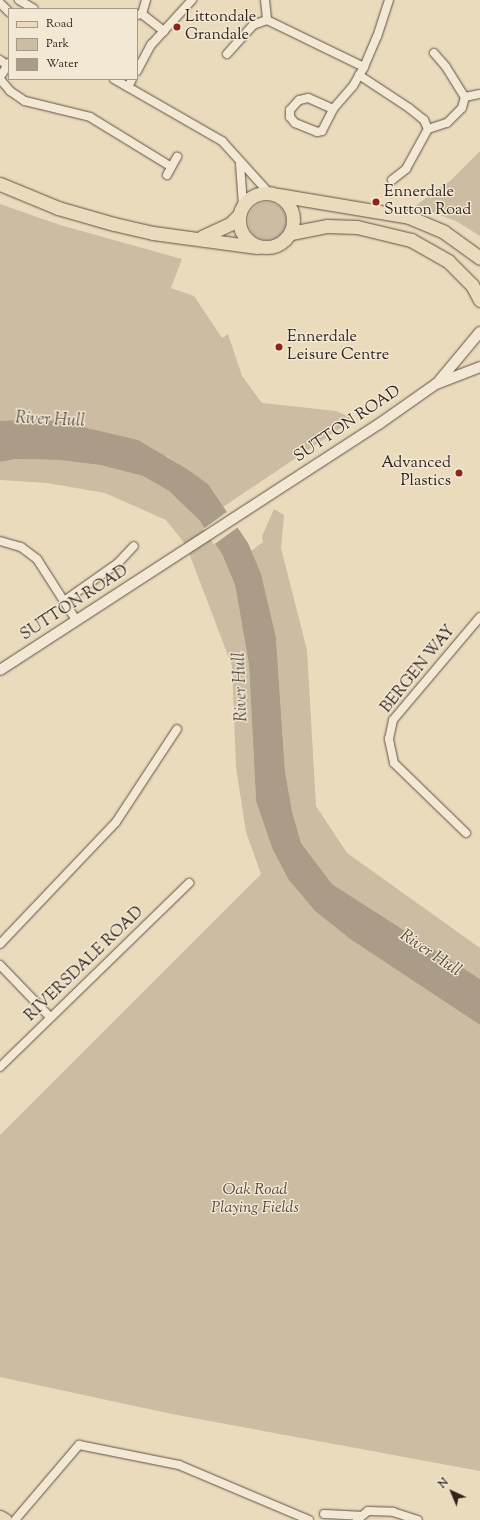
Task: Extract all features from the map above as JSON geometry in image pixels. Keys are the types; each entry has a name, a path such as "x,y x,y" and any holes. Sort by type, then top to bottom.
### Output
{"main road":[{"path":"0,184 37,200 85,216 153,233 257,246 277,246 291,233 327,226 357,227 411,240 448,261 472,285 480,300"},
{"path":"273,194 288,204 293,215 291,233"},
{"path":"198,238 216,232 241,210 255,195 273,194 409,217 444,232 480,258"},
{"path":"241,210 240,227 244,238 257,246"},
{"path":"0,1517 4,1520"}],"street":[{"path":"19,0 32,8"},
{"path":"146,0 140,15 164,31"},
{"path":"138,69 151,45 192,0"},
{"path":"265,0 267,20"},
{"path":"333,109 308,98 299,100 290,110 290,117 295,123 317,132 322,131 327,124 333,109 360,75 389,0"},
{"path":"0,3 8,11"},
{"path":"227,54 254,25 267,20 364,67"},
{"path":"392,180 406,169 428,129 447,123 462,108 465,97 446,66 434,53"},
{"path":"5,63 0,78 10,91 25,100 90,117 170,166"},
{"path":"360,75 410,108 424,120 428,129"},
{"path":"116,80 222,141 240,162 273,194"},
{"path":"128,87 132,80"},
{"path":"465,97 479,94"},
{"path":"167,175 170,166 177,157"},
{"path":"240,162 241,210"},
{"path":"436,384 480,332"},
{"name":"SUTTON ROAD","path":"0,670 373,429 436,384 480,367"},
{"path":"0,541 21,546 37,559 76,620"},
{"path":"64,601 118,563 134,546"},
{"name":"BERGEN WAY","path":"466,833 394,763 389,739 393,720 480,617"},
{"path":"0,944 116,822 177,729"},
{"name":"RIVERSDALE ROAD","path":"0,1066 189,883"},
{"path":"0,965 50,1018"},
{"path":"15,1520 79,1445 179,1465 309,1520"},
{"path":"324,1514 358,1518 368,1511 393,1512 418,1520"}],"green space":[{"path":"480,151 480,236 456,221 415,206 450,181"},
{"path":"263,202 271,202 281,207 285,214 285,228 281,235 271,240 263,240 253,235 251,232 248,225 248,217 253,207 256,205"},
{"path":"0,204 60,225 182,259 171,288 194,296 222,338 228,334 242,376 262,403 336,411 354,419 223,507 208,484 168,457 90,429 57,421 0,421"},
{"name":"Oak Road Playing Fields","path":"16,459 59,460 100,465 143,476 169,491 199,520 222,554 235,585 249,665 256,801 272,848 288,879 315,911 350,939 480,1025 480,1471 172,1414 0,1377 0,1135 261,874 246,832 236,767 232,666 186,545 166,520 105,493 47,483 0,480 0,462"},
{"path":"274,509 284,515 281,548 307,650 316,806 347,853 480,948 480,979 332,884 301,843 292,811 285,771 276,638 251,551 263,542 262,536"}],"water":[{"name":"River Hull","path":"0,421 57,421 138,440 187,469 208,484 248,543 261,574 276,638 285,771 292,811 301,843 332,884 480,979 480,1025 350,939 315,911 288,879 272,848 256,801 249,665 235,585 222,554 199,520 169,491 143,476 100,465 59,460 16,459 0,462"}],"pier":[{"path":"228,511 239,526 214,545 203,529"}],"place":[{"name":"Littondale Grandale","path":"177,27"},
{"name":"Ennerdale Sutton Road","path":"376,202"},
{"name":"Ennerdale Leisure Centre","path":"279,347"},
{"name":"Advanced Plastics","path":"459,473"}]}
